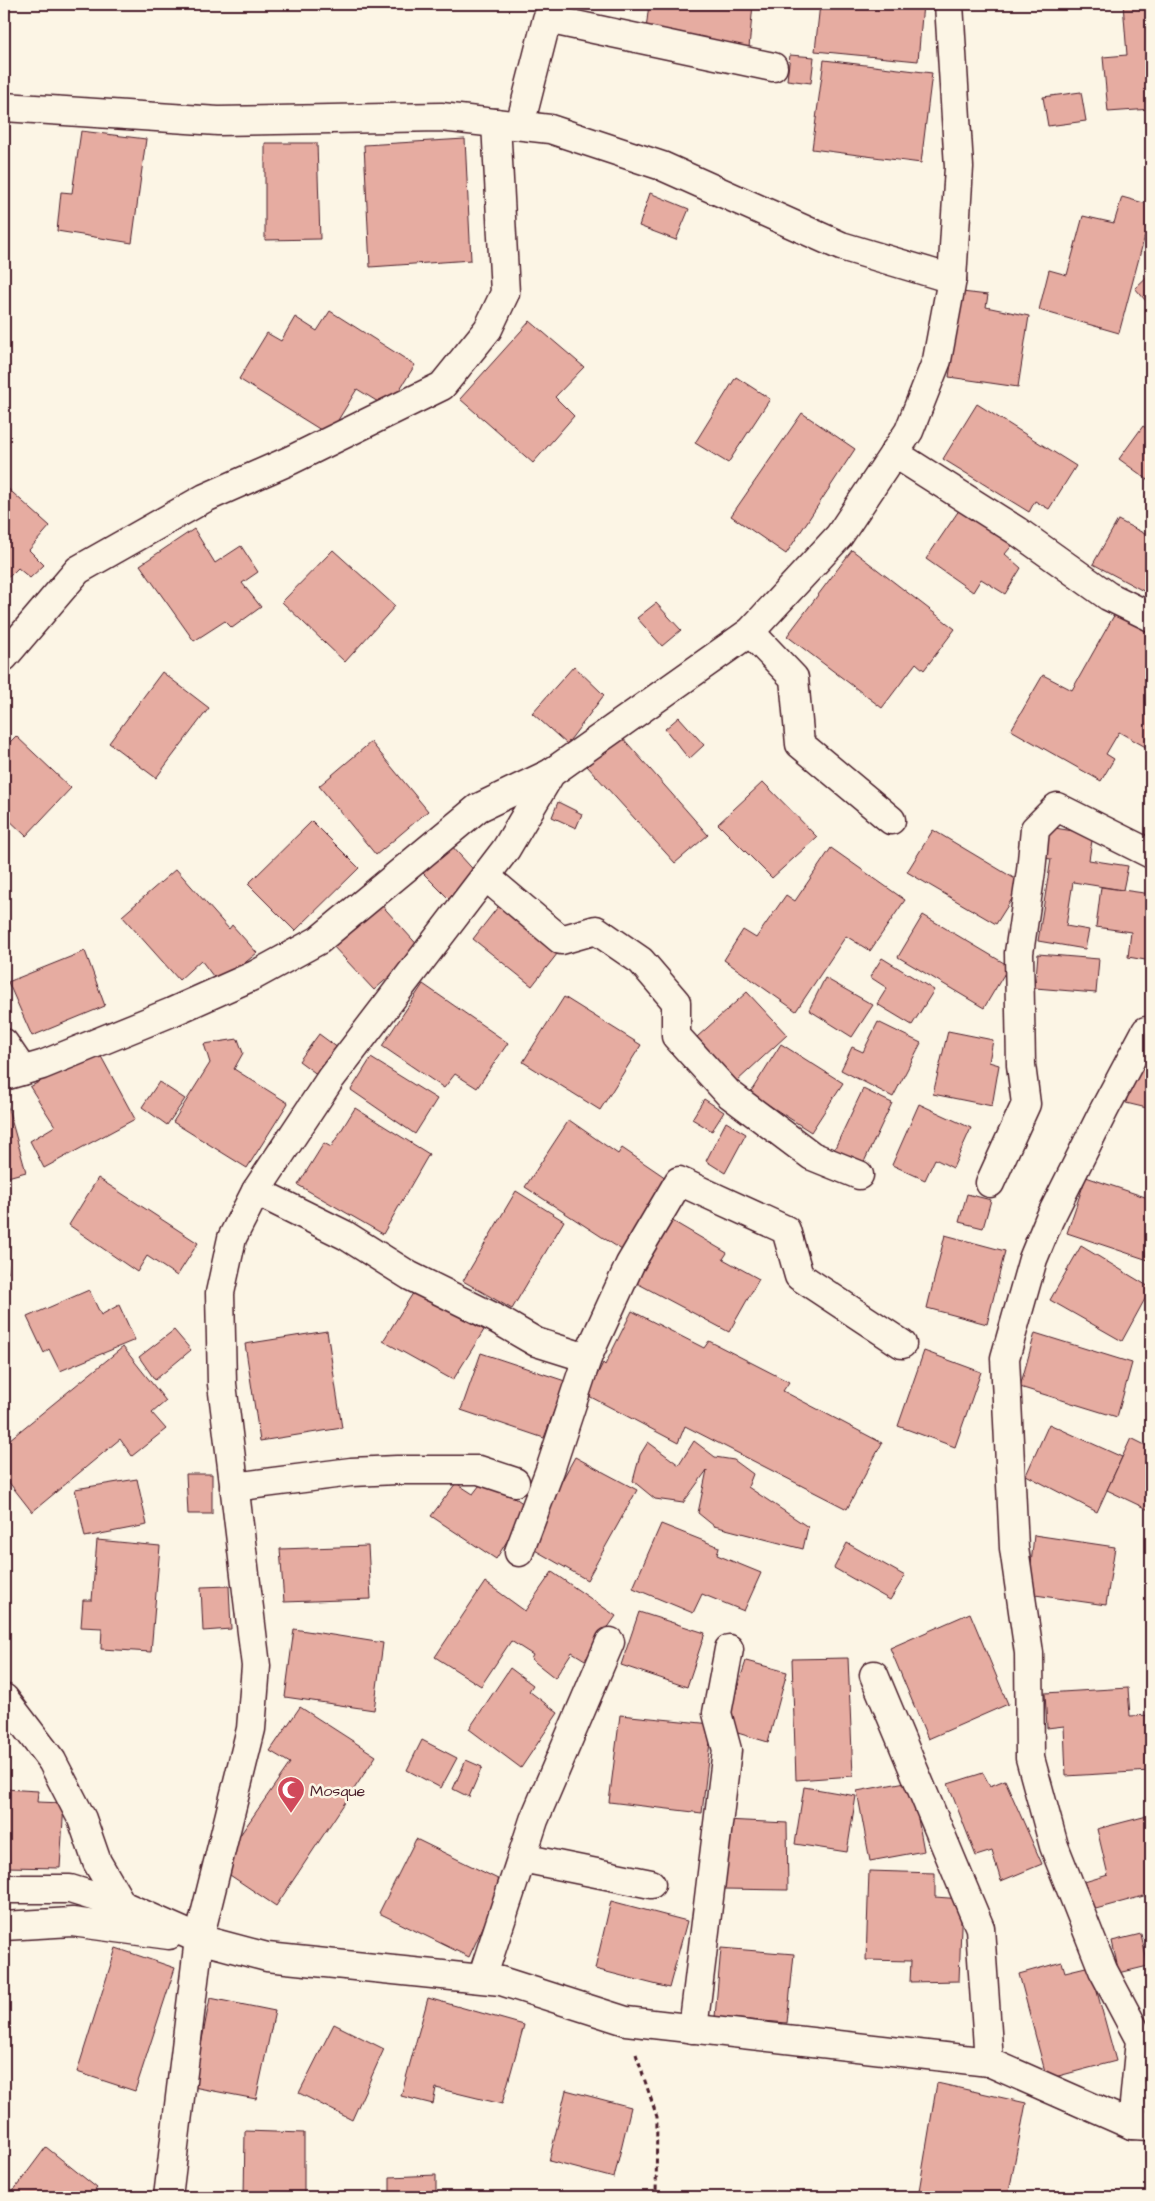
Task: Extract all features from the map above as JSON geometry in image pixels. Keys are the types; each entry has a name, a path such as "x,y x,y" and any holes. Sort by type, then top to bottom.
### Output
{"street":[{"path":"4,1044 13,1073 42,1065 172,1012 255,975 319,940 478,808 551,772 750,632 839,536 909,431 937,360 952,279 959,167 950,4"},
{"path":"4,657 78,570 205,498 291,460 442,386 488,329 505,293 508,124 547,19 773,67"},
{"path":"4,107 218,121 441,116 550,129 662,166 841,246 952,279"},
{"path":"894,453 1017,531 1108,596 1151,616"},
{"path":"750,632 794,678 800,744 891,820"},
{"path":"168,2197 198,1939 251,1729 256,1666 222,1384 220,1293 232,1238 256,1191 331,1078 506,849 551,772"},
{"path":"990,1183 1026,1104 1021,1065 1019,953 1035,829 1057,806 1151,854"},
{"path":"485,876 561,940 596,930 641,961 676,1002 676,1036 728,1093 812,1156 859,1175"},
{"path":"4,1926 72,1922 198,1939 267,1957 482,1978 501,1981 626,2021 988,2062 1142,2125 1140,2040 1103,1970 1054,1846 1030,1758 1029,1653 1014,1548 1005,1358 1034,1259 1049,1220 1146,1031 1151,1032"},
{"path":"519,1552 550,1470 587,1358 630,1264 680,1181 786,1230 799,1276 902,1344"},
{"path":"256,1191 345,1235 410,1276 493,1317 536,1342 587,1358"},
{"path":"234,1487 351,1472 397,1470 479,1470 516,1482"},
{"path":"482,1978 534,1820 610,1642"},
{"path":"693,2029 728,1750 717,1713 729,1649"},
{"path":"874,1675 980,1928 988,2062"},
{"path":"4,1698 52,1762 82,1819 98,1862 122,1905"},
{"path":"522,1858 651,1884"},
{"path":"4,1889 70,1889 122,1905 198,1939"}],"path":[{"path":"626,2021 656,2118 656,2197"}],"building":[{"path":"649,4 753,4 749,48 645,38"},
{"path":"820,4 923,4 918,61 815,51"},
{"path":"1123,4 1151,4 1151,109 1108,112 1103,57 1127,55"},
{"path":"790,55 814,57 811,83 787,80"},
{"path":"824,60 932,73 921,163 812,149"},
{"path":"1081,92 1086,121 1048,126 1043,97"},
{"path":"81,131 146,139 132,243 57,231 61,192 72,193"},
{"path":"465,139 471,260 370,267 364,145"},
{"path":"265,143 317,143 320,239 265,240"},
{"path":"650,193 689,209 676,240 639,226"},
{"path":"1122,197 1151,205 1151,213 1119,333 1039,310 1049,270 1067,275 1083,216 1114,223"},
{"path":"1151,273 1151,307 1135,288"},
{"path":"962,292 988,295 986,307 1029,316 1018,387 949,377"},
{"path":"330,311 415,365 388,408 357,389 329,435 239,379 267,333 281,341 295,317 317,331"},
{"path":"530,321 584,367 555,397 574,416 533,463 460,399"},
{"path":"736,377 770,399 728,463 695,443"},
{"path":"977,404 1076,466 1049,509 1035,501 1029,512 943,459"},
{"path":"802,413 855,449 786,554 731,516"},
{"path":"1143,426 1151,431 1151,482 1119,459"},
{"path":"4,485 50,526 29,550 44,565 30,578 18,568 4,582"},
{"path":"966,500 1020,536 1005,554 1021,568 1005,594 981,579 973,592 926,559"},
{"path":"1118,520 1151,537 1151,595 1093,564"},
{"path":"194,529 215,563 241,546 258,572 242,583 261,607 232,628 225,621 194,641 140,565"},
{"path":"333,550 395,606 345,662 282,602"},
{"path":"852,550 955,629 924,670 916,663 882,708 787,636"},
{"path":"656,603 681,630 662,646 637,618"},
{"path":"1116,612 1151,618 1151,750 1119,732 1106,754 1114,759 1101,781 1011,730 1043,675 1072,690"},
{"path":"574,666 604,695 567,744 532,713"},
{"path":"162,672 209,708 156,778 109,743"},
{"path":"679,717 704,745 689,759 665,729"},
{"path":"16,736 71,788 26,836 4,815 4,748"},
{"path":"621,736 708,835 675,863 587,766"},
{"path":"371,742 428,811 376,855 319,786"},
{"path":"763,782 817,837 772,878 718,824"},
{"path":"558,802 582,814 576,828 552,817"},
{"path":"312,821 359,868 295,931 248,884"},
{"path":"1048,827 1093,834 1089,860 1128,866 1123,890 1073,882 1066,926 1089,930 1085,949 1038,941 1051,859 1043,858"},
{"path":"933,830 1022,883 996,924 907,872"},
{"path":"450,844 479,876 451,901 421,871"},
{"path":"831,848 905,900 870,951 846,936 796,1011 724,960 743,930 756,938 786,895 795,901"},
{"path":"176,869 229,929 232,925 257,953 219,984 201,960 179,980 122,916"},
{"path":"1101,887 1151,894 1151,961 1128,957 1131,932 1096,927"},
{"path":"378,901 421,949 374,990 332,945"},
{"path":"501,903 561,949 532,986 473,939"},
{"path":"923,915 1009,966 984,1008 898,957"},
{"path":"85,951 105,1006 32,1036 8,982"},
{"path":"1038,954 1099,959 1096,993 1035,988"},
{"path":"882,958 934,990 912,1025 877,1004 887,988 870,977"},
{"path":"825,978 873,1005 852,1037 809,1010"},
{"path":"423,984 508,1043 477,1088 455,1074 444,1088 382,1046"},
{"path":"747,992 787,1035 736,1082 697,1037"},
{"path":"564,997 641,1045 600,1110 523,1062"},
{"path":"878,1022 921,1043 893,1097 841,1070 852,1047 863,1052"},
{"path":"948,1031 993,1040 989,1062 999,1065 992,1106 933,1094"},
{"path":"319,1034 342,1051 322,1078 299,1061"},
{"path":"238,1039 243,1053 234,1069 288,1103 247,1168 173,1122 210,1063 204,1044"},
{"path":"781,1044 843,1083 811,1132 750,1093"},
{"path":"1150,1047 1151,1109 1126,1103 1134,1062 1146,1065"},
{"path":"97,1049 135,1119 44,1168 30,1141 55,1126 30,1087"},
{"path":"371,1058 437,1099 415,1134 351,1090"},
{"path":"159,1082 185,1099 167,1125 142,1107"},
{"path":"863,1089 892,1103 863,1164 834,1150"},
{"path":"704,1099 724,1112 712,1131 692,1119"},
{"path":"6,1101 26,1172 4,1178 4,1102"},
{"path":"919,1104 971,1128 953,1168 935,1159 925,1180 892,1165"},
{"path":"355,1108 429,1154 383,1234 298,1185 324,1143 331,1147"},
{"path":"569,1120 618,1154 622,1148 669,1180 622,1250 525,1187"},
{"path":"726,1122 746,1134 725,1173 706,1161"},
{"path":"1086,1177 1151,1199 1151,1261 1067,1233"},
{"path":"98,1178 198,1243 177,1276 147,1256 137,1272 69,1225"},
{"path":"516,1191 564,1221 512,1309 463,1281"},
{"path":"967,1194 991,1200 983,1228 959,1222"},
{"path":"664,1216 727,1253 723,1259 759,1279 729,1332 631,1280"},
{"path":"945,1235 1005,1251 987,1324 927,1308"},
{"path":"1081,1246 1151,1288 1122,1341 1050,1300"},
{"path":"4,1248 8,1273 4,1274"},
{"path":"89,1290 101,1315 119,1305 135,1340 60,1371 49,1349 44,1353 27,1317"},
{"path":"415,1290 484,1330 453,1380 383,1341"},
{"path":"632,1311 704,1348 709,1341 789,1382 783,1391 882,1443 847,1509 685,1426 678,1443 587,1395 603,1363 605,1365"},
{"path":"174,1330 191,1350 155,1380 139,1357"},
{"path":"327,1331 342,1428 260,1441 245,1344"},
{"path":"1035,1333 1132,1363 1117,1417 1020,1387"},
{"path":"123,1347 166,1401 152,1413 166,1429 132,1456 120,1439 32,1512 4,1476 4,1444"},
{"path":"924,1351 981,1372 955,1447 898,1426"},
{"path":"481,1353 565,1381 544,1438 461,1410"},
{"path":"1049,1424 1122,1457 1097,1512 1026,1475"},
{"path":"1131,1438 1151,1448 1151,1511 1107,1490"},
{"path":"694,1441 715,1457 734,1460 753,1474 748,1487 808,1527 803,1549 714,1526 698,1513 707,1470 683,1503 655,1499 633,1481 640,1455 648,1442 679,1465"},
{"path":"575,1457 637,1490 587,1580 526,1545"},
{"path":"186,1474 212,1474 212,1514 188,1514"},
{"path":"486,1477 528,1507 496,1559 431,1516 456,1483 473,1494"},
{"path":"137,1479 147,1525 85,1537 75,1489"},
{"path":"661,1524 719,1547 717,1555 761,1573 744,1611 702,1594 693,1613 633,1588"},
{"path":"1034,1535 1115,1547 1106,1605 1028,1594"},
{"path":"97,1540 160,1546 151,1652 101,1649 102,1628 81,1627 83,1600 92,1600"},
{"path":"847,1543 905,1576 890,1600 834,1568"},
{"path":"368,1546 371,1599 284,1602 280,1549"},
{"path":"552,1572 616,1616 585,1660 572,1652 555,1678 531,1659 533,1655 511,1641 481,1686 435,1657 485,1582 525,1611"},
{"path":"229,1586 231,1629 203,1631 201,1587"},
{"path":"639,1612 705,1633 687,1687 621,1665"},
{"path":"970,1613 1008,1704 928,1739 890,1648"},
{"path":"294,1629 383,1643 374,1710 285,1697"},
{"path":"848,1658 853,1776 796,1780 792,1659"},
{"path":"746,1661 787,1672 768,1742 724,1729"},
{"path":"510,1668 533,1685 529,1691 558,1713 521,1768 469,1729"},
{"path":"1128,1688 1130,1716 1151,1715 1151,1771 1066,1776 1064,1726 1047,1728 1045,1693"},
{"path":"300,1707 376,1756 276,1906 218,1867 290,1763 270,1751"},
{"path":"620,1715 712,1724 702,1813 609,1802"},
{"path":"422,1740 457,1758 441,1788 407,1770"},
{"path":"466,1760 482,1767 469,1797 453,1789"},
{"path":"983,1773 990,1786 1005,1780 1042,1864 1001,1881 992,1851 976,1856 948,1784"},
{"path":"911,1781 924,1851 870,1861 857,1791"},
{"path":"804,1787 856,1796 847,1852 795,1844"},
{"path":"4,1789 38,1791 37,1802 64,1803 60,1868 6,1867"},
{"path":"1151,1815 1151,1894 1092,1910 1081,1883 1108,1875 1097,1829"},
{"path":"725,1820 787,1823 788,1890 724,1889"},
{"path":"416,1839 504,1882 469,1957 379,1913"},
{"path":"869,1871 935,1873 935,1897 962,1899 959,1981 910,1982 911,1961 866,1960"},
{"path":"611,1901 687,1921 669,1988 595,1969"},
{"path":"1141,1934 1148,1966 1119,1973 1112,1941"},
{"path":"116,1948 175,1968 135,2091 77,2072"},
{"path":"721,1948 794,1954 787,2023 715,2017"},
{"path":"1062,1962 1065,1972 1090,1966 1116,2061 1047,2079 1019,1974"},
{"path":"210,1998 275,2011 256,2099 193,2087"},
{"path":"428,1998 524,2025 502,2104 436,2088 433,2104 401,2096"},
{"path":"334,2024 384,2049 352,2120 299,2093"},
{"path":"937,2083 1026,2103 1008,2197 918,2197"},
{"path":"566,2090 631,2107 614,2178 549,2161"},
{"path":"245,2131 304,2133 304,2197 244,2197"},
{"path":"46,2147 97,2188 90,2197 15,2197 11,2194"},
{"path":"436,2175 436,2197 390,2197 390,2177"}],"place":[{"name":"Mosque","path":"291,1814"}]}
